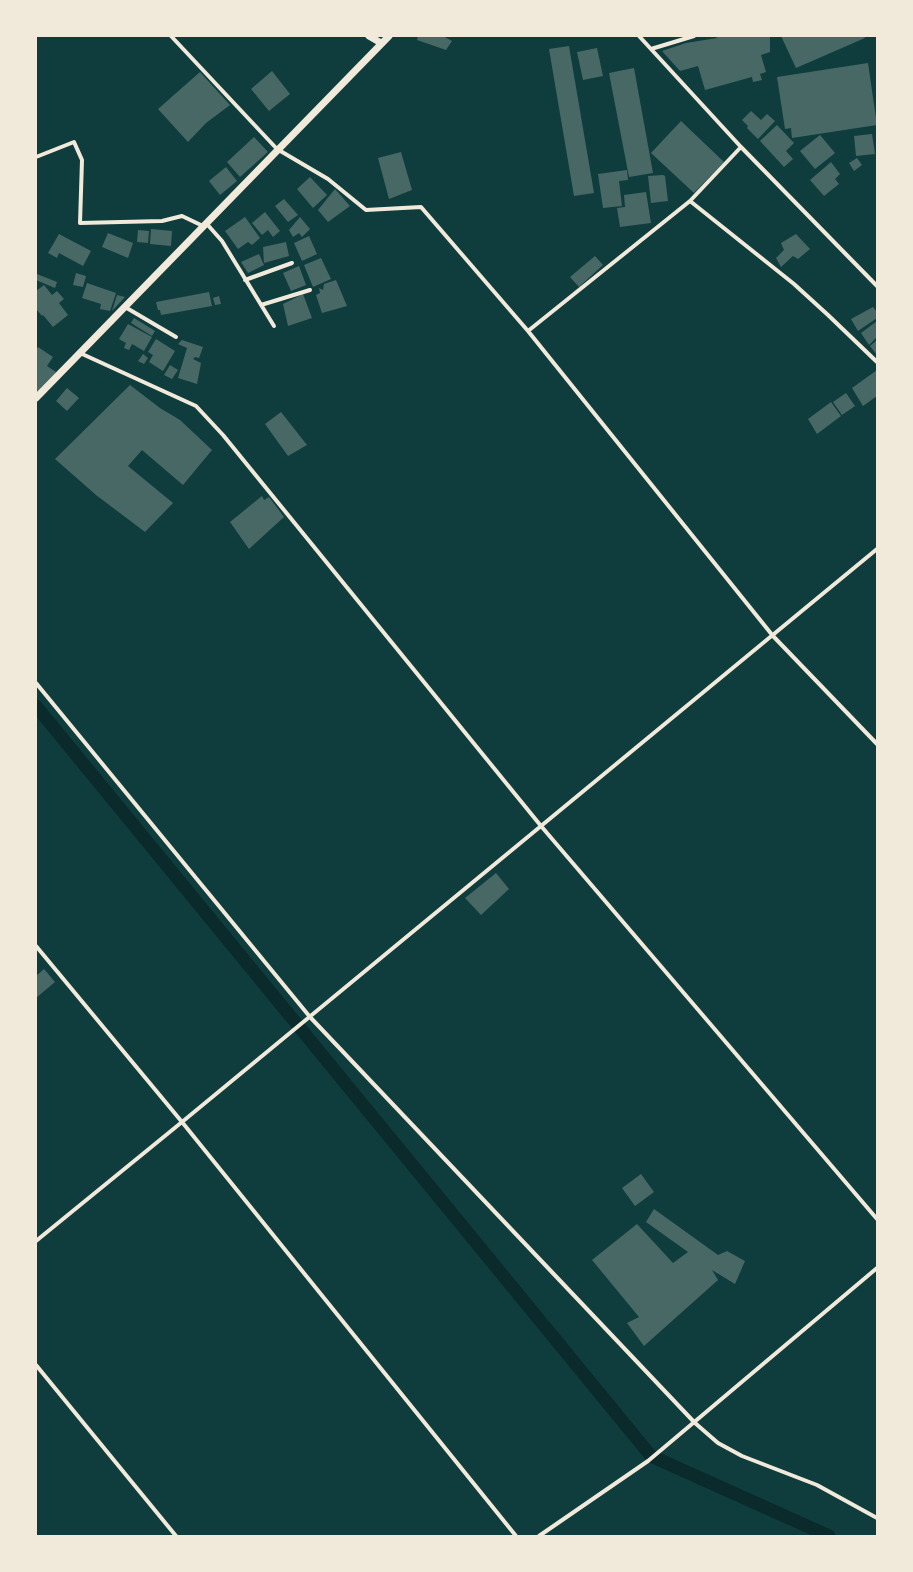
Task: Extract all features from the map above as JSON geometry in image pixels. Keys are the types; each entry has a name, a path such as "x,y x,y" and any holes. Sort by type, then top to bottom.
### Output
{"street":[{"path":"171,36 277,150 328,179 366,210 421,208 528,331 773,636 877,744"},
{"path":"369,36 382,43"},
{"path":"36,398 389,36"},
{"path":"639,36 740,147 877,286"},
{"path":"651,49 694,36"},
{"path":"36,157 74,142 82,160 80,223 162,221 182,216 205,225 222,240 274,326"},
{"path":"528,331 690,201 740,147"},
{"path":"690,201 794,284 877,362"},
{"path":"246,280 292,263"},
{"path":"261,305 310,290"},
{"path":"124,307 176,337"},
{"path":"80,353 196,406 223,435 541,826 877,1219"},
{"path":"36,1241 877,549"},
{"path":"36,683 310,1017 695,1422 718,1443 742,1456 817,1485 877,1518"},
{"path":"36,946 182,1122 516,1536"},
{"path":"539,1536 648,1461 877,1268"},
{"path":"36,1365 176,1536"}],"building":[{"path":"418,36 443,36 452,41 446,50 417,40"},
{"path":"716,36 770,36 770,52 761,55 766,72 760,74 762,80 753,82 752,77 705,90 698,66 680,71 662,51 686,43 717,38"},
{"path":"781,36 864,36 865,38 796,68"},
{"path":"569,46 594,193 574,196 549,49"},
{"path":"597,48 603,76 583,80 577,52"},
{"path":"868,63 877,125 792,138 791,128 785,129 777,77"},
{"path":"634,68 653,173 629,177 609,73"},
{"path":"272,71 290,94 269,111 251,89"},
{"path":"200,72 230,105 206,123 188,142 158,109"},
{"path":"751,111 761,120 767,114 775,121 758,139 747,128 748,126 742,120"},
{"path":"681,121 724,162 694,193 651,153"},
{"path":"777,125 794,143 786,151 793,159 784,167 760,141"},
{"path":"872,134 875,154 856,156 854,136"},
{"path":"820,135 835,153 815,169 800,151"},
{"path":"254,137 268,152 240,177 227,162"},
{"path":"401,152 412,190 389,199 378,158"},
{"path":"857,158 862,165 854,171 849,163"},
{"path":"831,162 840,174 835,179 839,184 824,196 810,180"},
{"path":"226,167 237,181 220,195 209,181"},
{"path":"627,170 628,180 619,181 622,206 603,208 598,174"},
{"path":"648,176 665,176 668,201 651,203"},
{"path":"310,177 327,195 313,208 297,189"},
{"path":"335,189 350,206 328,222 318,210"},
{"path":"646,192 651,223 620,227 617,208 625,207 624,195"},
{"path":"284,199 298,215 288,222 275,206"},
{"path":"265,212 280,231 273,237 268,230 262,235 252,223"},
{"path":"245,217 260,238 252,245 248,242 238,249 225,231"},
{"path":"300,217 310,229 302,237 299,233 293,237 289,230"},
{"path":"151,229 172,231 171,246 150,244"},
{"path":"138,230 149,231 148,243 137,242"},
{"path":"108,233 133,243 128,258 102,247"},
{"path":"59,234 91,251 83,266 59,253 57,258 48,253"},
{"path":"796,234 810,249 798,259 793,256 781,267 776,258 784,250 781,243"},
{"path":"309,236 317,254 302,261 294,243"},
{"path":"286,242 289,256 264,263 263,247"},
{"path":"259,254 264,265 248,273 241,262"},
{"path":"595,256 603,265 579,287 570,277"},
{"path":"321,258 331,279 313,287 304,265"},
{"path":"299,266 306,285 291,291 283,273"},
{"path":"76,273 86,276 83,287 73,285"},
{"path":"37,274 57,282 55,288 36,280"},
{"path":"336,280 347,306 322,313 316,295 320,293 319,288 323,290 324,284"},
{"path":"87,283 116,293 110,311 100,309 101,304 82,298"},
{"path":"44,285 52,295 57,291 64,299 59,303 68,315 53,327 36,309 36,291"},
{"path":"209,292 212,306 161,315 160,310 158,310 156,302"},
{"path":"303,294 312,318 288,326 283,304"},
{"path":"117,295 125,297 112,311"},
{"path":"219,296 221,304 215,305 213,298"},
{"path":"873,307 877,312 877,318 858,331 851,319"},
{"path":"134,318 155,331 152,336 131,323"},
{"path":"877,321 877,337 869,345 861,333"},
{"path":"128,324 152,337 144,351 132,344 129,350 124,348 126,343 119,339"},
{"path":"156,339 175,351 163,371 149,362 153,355 148,352"},
{"path":"182,340 203,347 199,358 195,357 193,359 201,363 197,384 178,378 187,348 178,344"},
{"path":"877,340 877,355 870,346"},
{"path":"38,347 53,357 47,366 56,372 46,388 43,386 36,395 36,350"},
{"path":"143,354 148,358 144,364 138,361"},
{"path":"170,365 178,370 172,379 164,375"},
{"path":"877,370 877,396 863,406 852,388"},
{"path":"130,385 160,408 180,420 212,450 183,485 142,450 128,466 173,503 145,532 96,495 55,459"},
{"path":"67,388 79,398 67,411 56,401"},
{"path":"846,393 855,406 842,415 833,402"},
{"path":"831,402 841,416 817,434 808,419"},
{"path":"281,412 307,445 288,456 265,424"},
{"path":"262,496 264,500 269,497 284,517 249,549 230,522"},
{"path":"496,873 509,889 481,915 465,898"},
{"path":"44,969 55,982 36,998 36,976"},
{"path":"641,1174 654,1192 635,1206 622,1188"},
{"path":"654,1209 718,1255 727,1251 745,1261 735,1284 712,1270 718,1280 644,1346 627,1323 639,1317 592,1260 637,1224 673,1263 688,1252 646,1222"}],"waterway":[{"path":"36,706 651,1456 829,1536"}]}
